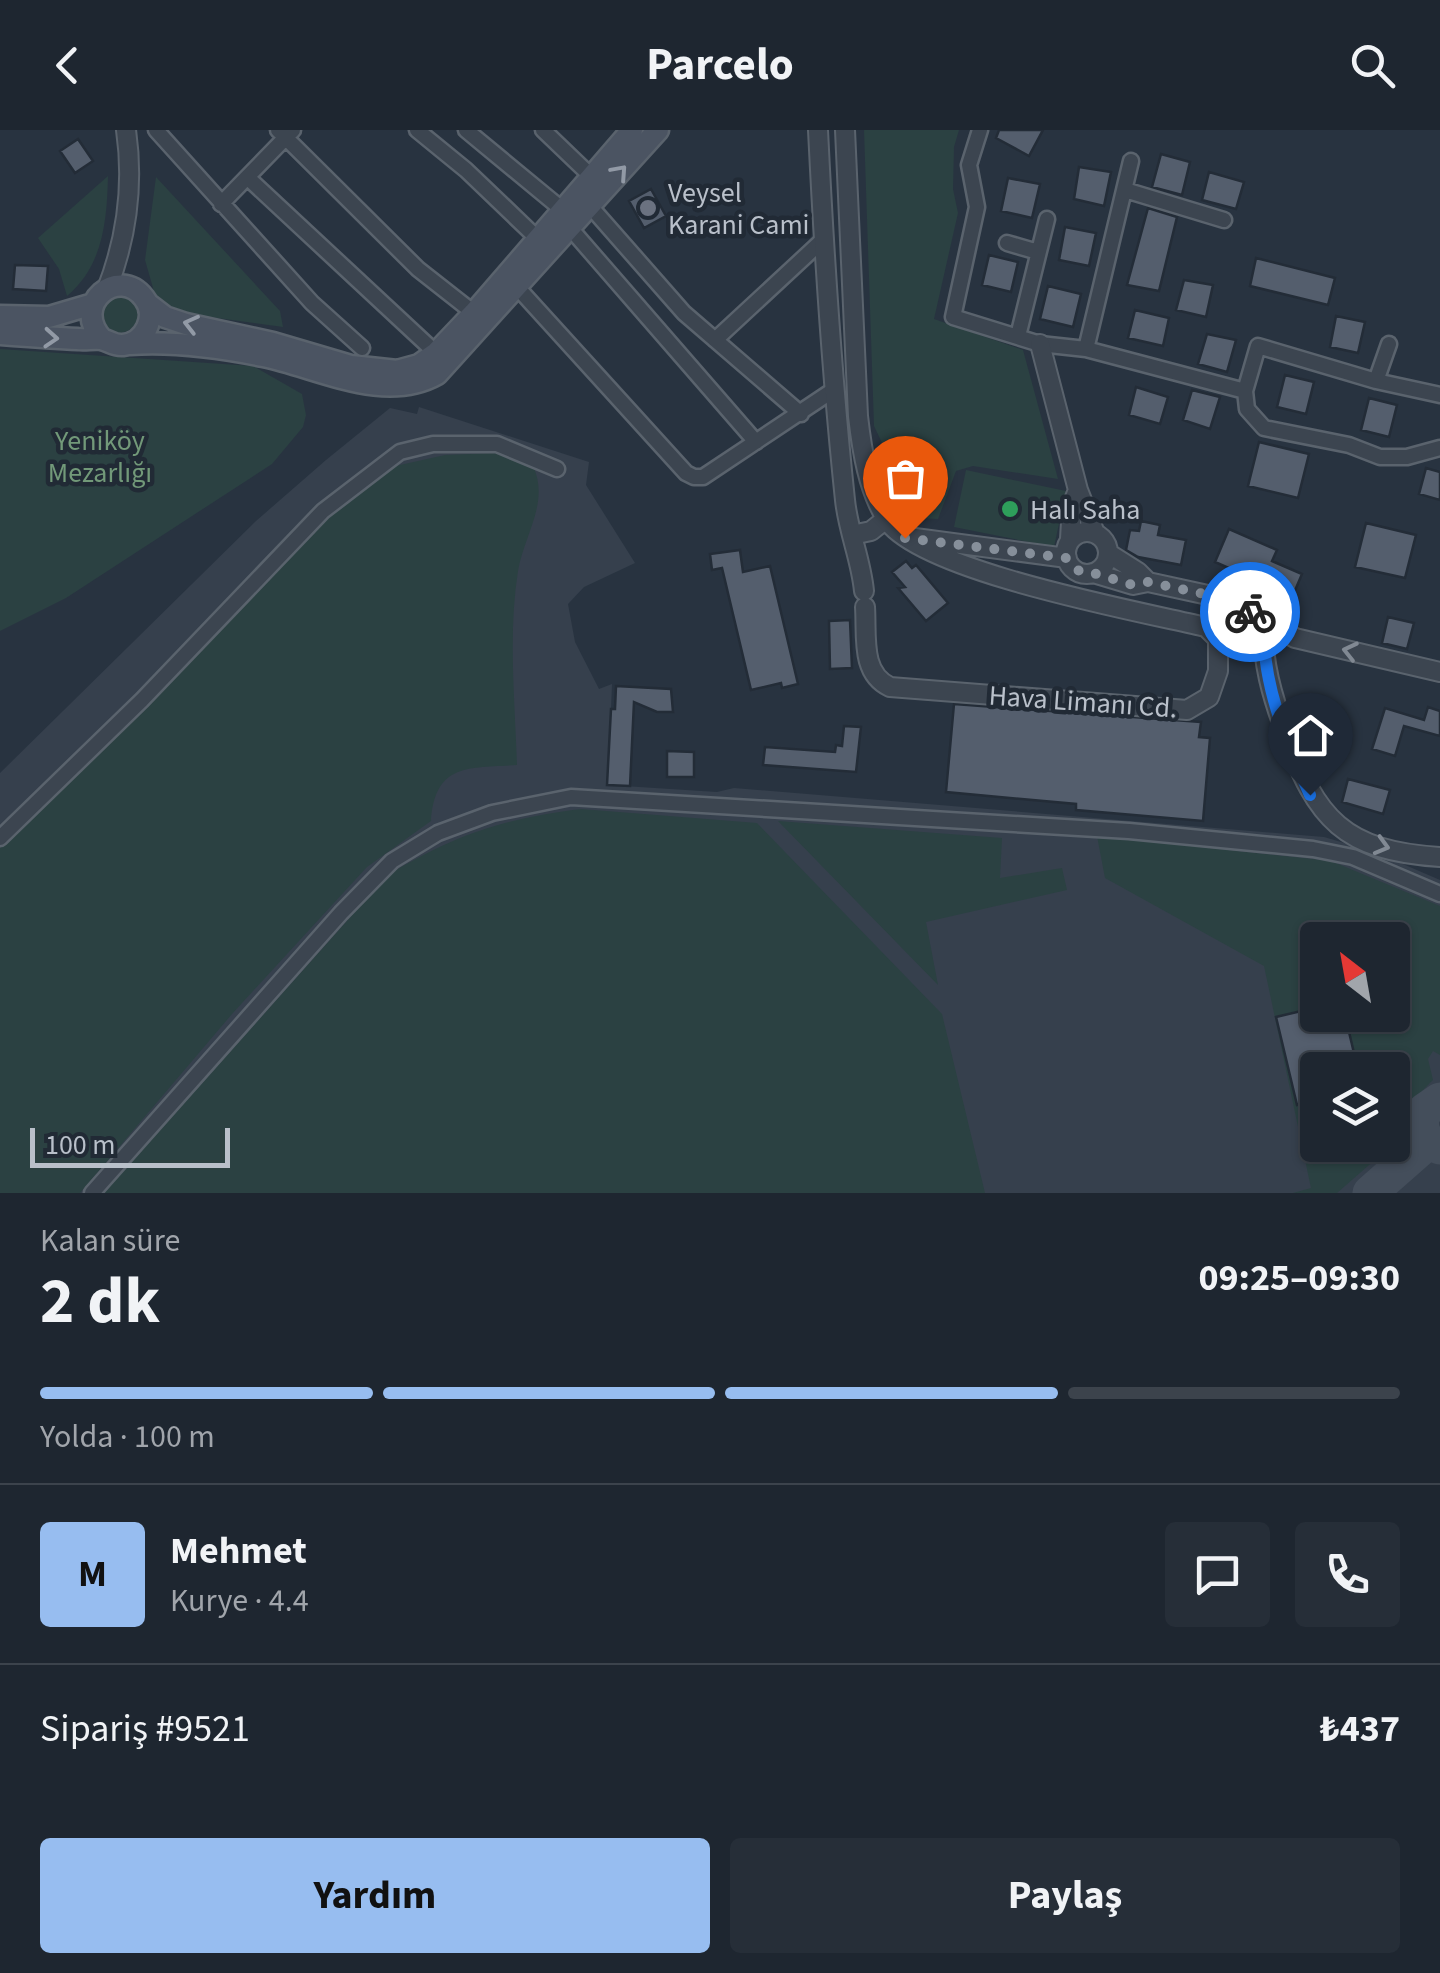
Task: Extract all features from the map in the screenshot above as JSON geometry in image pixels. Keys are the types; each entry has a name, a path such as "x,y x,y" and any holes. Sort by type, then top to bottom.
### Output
{"main road":[{"path":"109,293 91,323 110,344 169,342 216,348 358,380 409,385 438,374 517,288 567,219 592,176 632,130"},
{"path":"0,316 49,317 109,293 143,296 165,317 352,366 397,371 419,365 474,313 538,239 590,206 658,130"},
{"path":"130,344 145,332 149,323 148,304"},
{"path":"0,334 102,339"}],"street":[{"path":"109,293 126,225 130,158 126,130"},
{"path":"156,130 312,303 362,348"},
{"path":"417,130 466,170 538,239"},
{"path":"466,130 567,219 756,442"},
{"path":"542,130 592,176"},
{"name":"Hava Limanı Cd.","path":"818,130 845,508 862,566 869,668 875,678 890,687 1170,710 1198,706 1213,691 1220,647 1213,631 1032,585 952,560 905,538 886,519 864,462 858,416 845,130"},
{"path":"980,130 969,165 978,208 953,317 1040,344 1086,350 1246,392"},
{"path":"221,204 286,133 418,270 474,313"},
{"path":"1086,350 1131,161"},
{"path":"248,178 436,353"},
{"path":"1126,190 1224,220"},
{"path":"590,206 684,312 800,414"},
{"path":"1018,336 1047,219"},
{"path":"715,340 824,239"},
{"path":"1008,243 1038,252"},
{"path":"517,288 686,473 694,477 704,476 835,389"},
{"path":"1040,344 1078,490 1094,533"},
{"path":"1376,381 1389,344"},
{"path":"1440,395 1376,381 1258,346 1246,392 1247,409 1264,428 1349,445 1380,456 1407,457 1440,448"},
{"path":"0,838 142,700 324,511 400,452 433,444 497,444 557,469"},
{"path":"1078,490 1072,505 1068,549 1080,572 1133,585 1148,582 1218,597 1296,638 1440,672"},
{"path":"852,535 871,530 886,519"},
{"path":"1068,549 1082,532 1094,533 1105,541 1108,554 1104,566 1093,573"},
{"path":"905,538 1068,549"},
{"path":"1108,554 1148,582"},
{"path":"1264,622 1262,654 1275,703 1310,795 1328,818 1355,838 1440,858"},
{"path":"92,1193 340,912 392,860 438,833 492,813 571,797 1129,830 1314,849 1353,857 1440,894"}],"shaded area":[{"path":"419,407 589,462 586,485 635,563 584,587 568,604 575,642 599,689 612,684 608,785 717,792 734,788 1324,837 1375,852 1440,880 1440,1193 0,1193 0,773 256,521 390,408 417,414"}],"green space":[{"path":"864,130 959,130 954,147 953,189 958,213 934,319 1023,350 1058,479 973,466 956,471 938,519 918,518 874,426"},
{"path":"108,176 104,226 96,257 67,296 59,269 38,238"},
{"path":"156,177 280,311 283,327 180,313 155,295 145,260"},
{"path":"119,295 133,300 138,314 133,328 119,333 105,328 100,314 105,300"},
{"name":"Yeniköy Mezarlığı","path":"0,349 253,366 302,394 306,415 303,427 272,464 66,598 0,631"},
{"path":"496,453 533,466 539,493 518,571 513,619 517,765 469,769 447,779 439,788 431,821 367,867 232,1014 80,1193 0,1193 0,848 97,755 329,515 391,467 445,455"},
{"name":"Halı Saha","path":"966,470 1066,491 1054,547 954,527"},
{"path":"581,809 757,823 942,1014 985,1193 104,1193 388,875 481,830"},
{"path":"778,821 1002,838 1000,878 1062,868 1067,890 926,922 938,985"},
{"path":"1097,836 1331,861 1440,906 1440,1055 1433,1051 1428,1059 1433,1080 1410,1108 1410,1052 1300,1052 1300,1136 1264,966 1105,878"},
{"path":"1305,1162 1373,1162 1337,1193 1293,1193 1311,1188"}],"building":[{"path":"999,130 1043,130 1029,156 996,138"},
{"path":"78,139 93,161 75,173 60,151"},
{"path":"1161,154 1190,162 1182,195 1152,187"},
{"path":"1079,167 1111,172 1104,206 1074,199"},
{"path":"1209,172 1244,182 1236,209 1202,200"},
{"path":"1008,178 1040,184 1032,218 1001,211"},
{"name":"Veysel Karani Cami","path":"651,189 666,216 644,228 629,201"},
{"path":"1148,208 1177,217 1159,291 1127,285"},
{"path":"1065,227 1096,233 1089,266 1059,260"},
{"path":"989,255 1018,262 1011,292 982,285"},
{"path":"1256,258 1335,278 1328,305 1250,286"},
{"path":"15,265 48,266 46,291 13,289"},
{"path":"1184,280 1213,285 1206,317 1176,310"},
{"path":"1048,286 1081,294 1073,327 1040,319"},
{"path":"1135,310 1169,318 1163,346 1128,338"},
{"path":"1336,316 1365,322 1358,353 1330,347"},
{"path":"1207,334 1236,340 1227,372 1198,364"},
{"path":"1285,375 1314,382 1306,414 1277,407"},
{"path":"1136,387 1168,397 1160,424 1129,415"},
{"path":"1192,390 1220,397 1210,429 1183,420"},
{"path":"1369,398 1397,405 1389,437 1361,430"},
{"path":"1259,442 1309,454 1298,498 1248,486"},
{"path":"1426,468 1440,472 1440,500 1419,494"},
{"path":"1141,521 1160,525 1158,535 1186,540 1181,565 1138,557 1126,550 1130,530 1139,531"},
{"path":"1366,523 1416,535 1405,578 1355,567"},
{"path":"1229,529 1277,550 1272,561 1302,574 1291,600 1215,562"},
{"path":"740,550 743,572 770,566 798,684 782,688 781,683 751,690 722,568 712,570 710,554"},
{"path":"906,561 912,568 916,565 948,603 926,621 898,588 905,587 892,572"},
{"path":"1388,617 1414,623 1407,649 1382,643"},
{"path":"850,620 852,668 830,669 829,621"},
{"path":"616,686 671,689 673,712 657,712 634,702 630,786 607,785"},
{"path":"954,704 1201,722 1199,737 1210,738 1203,821 1076,810 1076,804 946,792"},
{"path":"1428,707 1440,711 1440,736 1404,726 1395,756 1372,749 1385,708 1424,720"},
{"path":"844,726 861,727 856,772 763,765 765,747 835,752 836,745 842,746"},
{"path":"667,751 694,752 694,777 667,777"},
{"path":"1348,779 1390,790 1383,814 1342,802"},
{"path":"1300,1011 1300,1032 1349,1032 1354,1052 1300,1052 1300,1104 1297,1105 1276,1017"}],"taxiway":[{"path":"1440,1100 1424,1111 1422,1123 1423,1133 1440,1147"},
{"path":"1370,1193 1429,1141"}],"way so far":[{"path":"905,538 1066,558 1074,569 1086,574 1218,597 1250,612"}],"place":[{"name":"Veysel Karani Cami","path":"648,208"},
{"name":"Halı Saha","path":"1010,509"}],"route":[{"path":"1250,612 1264,622 1262,654 1275,703 1310,795"}]}
